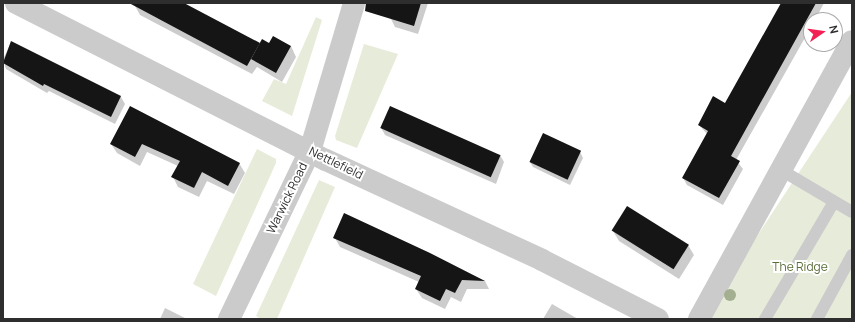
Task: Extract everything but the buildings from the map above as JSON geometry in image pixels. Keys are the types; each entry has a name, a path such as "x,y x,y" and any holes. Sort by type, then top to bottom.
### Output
{"street":[{"name":"Nettlefield","path":"16,3 310,151 542,260 658,319"},
{"name":"Warwick Road","path":"229,319 310,151 354,3"},
{"path":"699,319 852,41"}],"lane":[{"path":"781,170 852,212"},
{"path":"765,319 834,202"},
{"path":"817,319 852,255"}],"green space":[{"path":"316,17 322,20 292,116 262,101 274,79 286,84"},
{"path":"364,44 398,54 357,148 336,140 335,136"},
{"name":"The Ridge","path":"852,92 852,319 703,319 707,312"},
{"path":"257,149 276,159 276,163 216,296 193,284"},
{"path":"319,180 335,187 277,319 261,319 256,316"}]}
